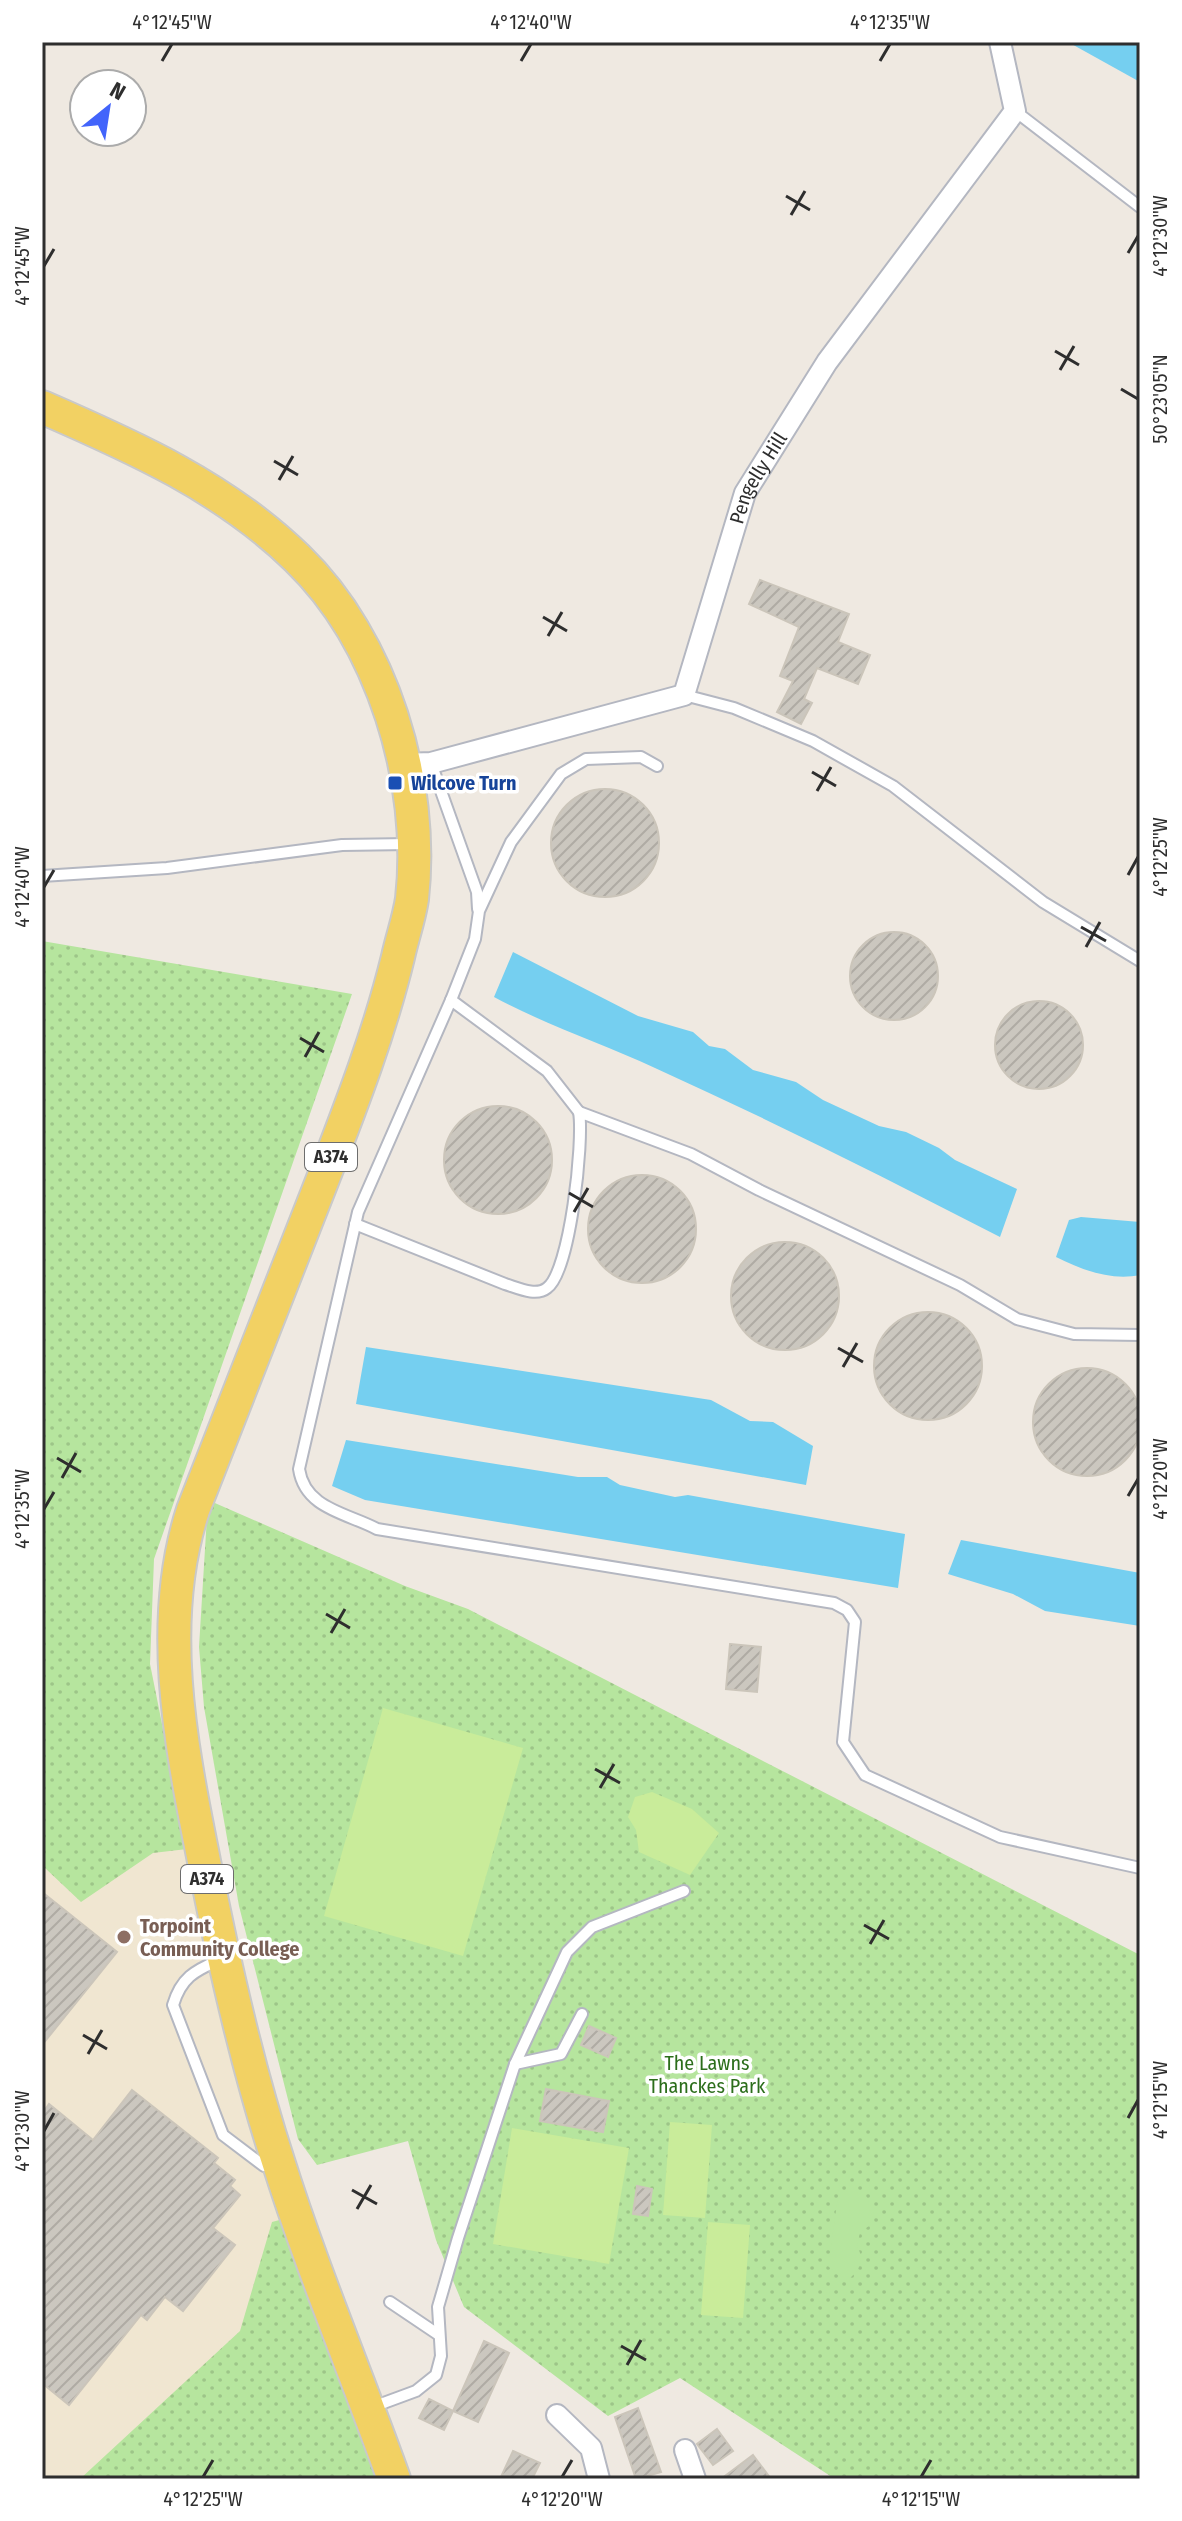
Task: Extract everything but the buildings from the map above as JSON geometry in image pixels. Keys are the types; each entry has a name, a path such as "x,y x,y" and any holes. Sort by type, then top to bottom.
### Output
{"main road":[{"name":"A374","path":"42,407 180,471 242,511 300,560 335,601 359,642 417,764 411,902 390,989 360,1083 184,1537 176,1589 177,1695 192,1803 223,1958 278,2162 394,2479"}],"street":[{"path":"1000,42 1015,111"},
{"name":"Pengelly Hill","path":"684,695 745,493 827,362 1015,111"},
{"path":"417,764 684,695"},
{"path":"557,2415 591,2448 599,2479"},
{"path":"685,2450 695,2479"}],"lane":[{"path":"1015,111 1140,207"},
{"path":"684,695 734,708 813,741 893,786 1043,902 1140,961"},
{"path":"479,911 511,842 561,774 586,759 615,756 641,757 657,766"},
{"path":"417,764 477,892 479,911 475,939 355,1224 299,1469 301,1481 311,1497 329,1510 377,1529 834,1603 847,1610 855,1622 843,1742 865,1775 1000,1837 1140,1868"},
{"path":"42,876 167,868 342,845 415,843"},
{"path":"451,1000 547,1071 579,1112 691,1154 960,1285 1017,1319 1074,1334 1140,1335"},
{"path":"355,1224 505,1284 531,1292 546,1290 555,1281 567,1253 571,1202 581,1153 579,1112"},
{"path":"368,2408 416,2391 436,2375 441,2356 438,2307 515,2064 567,1952 592,1927 684,1891"},
{"path":"223,1958 190,1973 178,1986 173,2005 223,2135 264,2166 278,2162"},
{"path":"515,2064 561,2054 582,2014"},
{"path":"390,2302 439,2335"}],"shaded area":[{"name":"Torpoint Community College","path":"42,1499 153,1559 150,1664 187,1849 382,2479 42,2479"}],"green space":[{"path":"42,941 352,994 154,1559 150,1664 187,1849 153,1853 81,1902 45,1868 42,1871"},
{"name":"The Lawns Thanckes Park","path":"208,1500 405,1586 468,1609 1140,1955 1140,2479 835,2479 680,2378 608,2416 464,2307 436,2240 408,2141 317,2165 298,2139 239,1906 204,1707 199,1647"},
{"path":"383,1708 523,1748 463,1956 324,1916"},
{"path":"652,1792 692,1809 719,1833 690,1875 639,1852 636,1830 628,1817 635,1797"},
{"path":"670,2122 712,2125 705,2218 663,2215"},
{"path":"512,2128 629,2148 609,2264 493,2244"},
{"path":"839,2190 865,2194 874,2213 869,2226 860,2232 857,2247 861,2255 860,2264 850,2278 841,2278 828,2266"},
{"path":"287,2218 382,2479 80,2479 240,2331 272,2222"},
{"path":"708,2222 750,2225 743,2318 701,2315"}],"water":[{"path":"1068,42 1140,42 1140,82"},
{"path":"513,952 638,1016 693,1032 709,1046 725,1049 753,1070 796,1082 823,1100 879,1126 906,1132 939,1148 955,1160 1017,1189 1000,1237 742,1108 494,997"},
{"path":"1081,1217 1140,1222 1140,1275 1118,1277 1097,1273 1056,1257 1069,1220"},
{"path":"366,1347 711,1400 750,1421 773,1422 813,1446 806,1485 356,1404"},
{"path":"346,1440 578,1477 607,1477 620,1485 675,1497 688,1495 905,1534 898,1588 365,1500 332,1486"},
{"path":"961,1540 1140,1573 1140,1626 1045,1611 1013,1594 948,1574"}],"place":[{"name":"Wilcove Turn","path":"395,783"},
{"name":"Torpoint Community College","path":"124,1937"}]}
